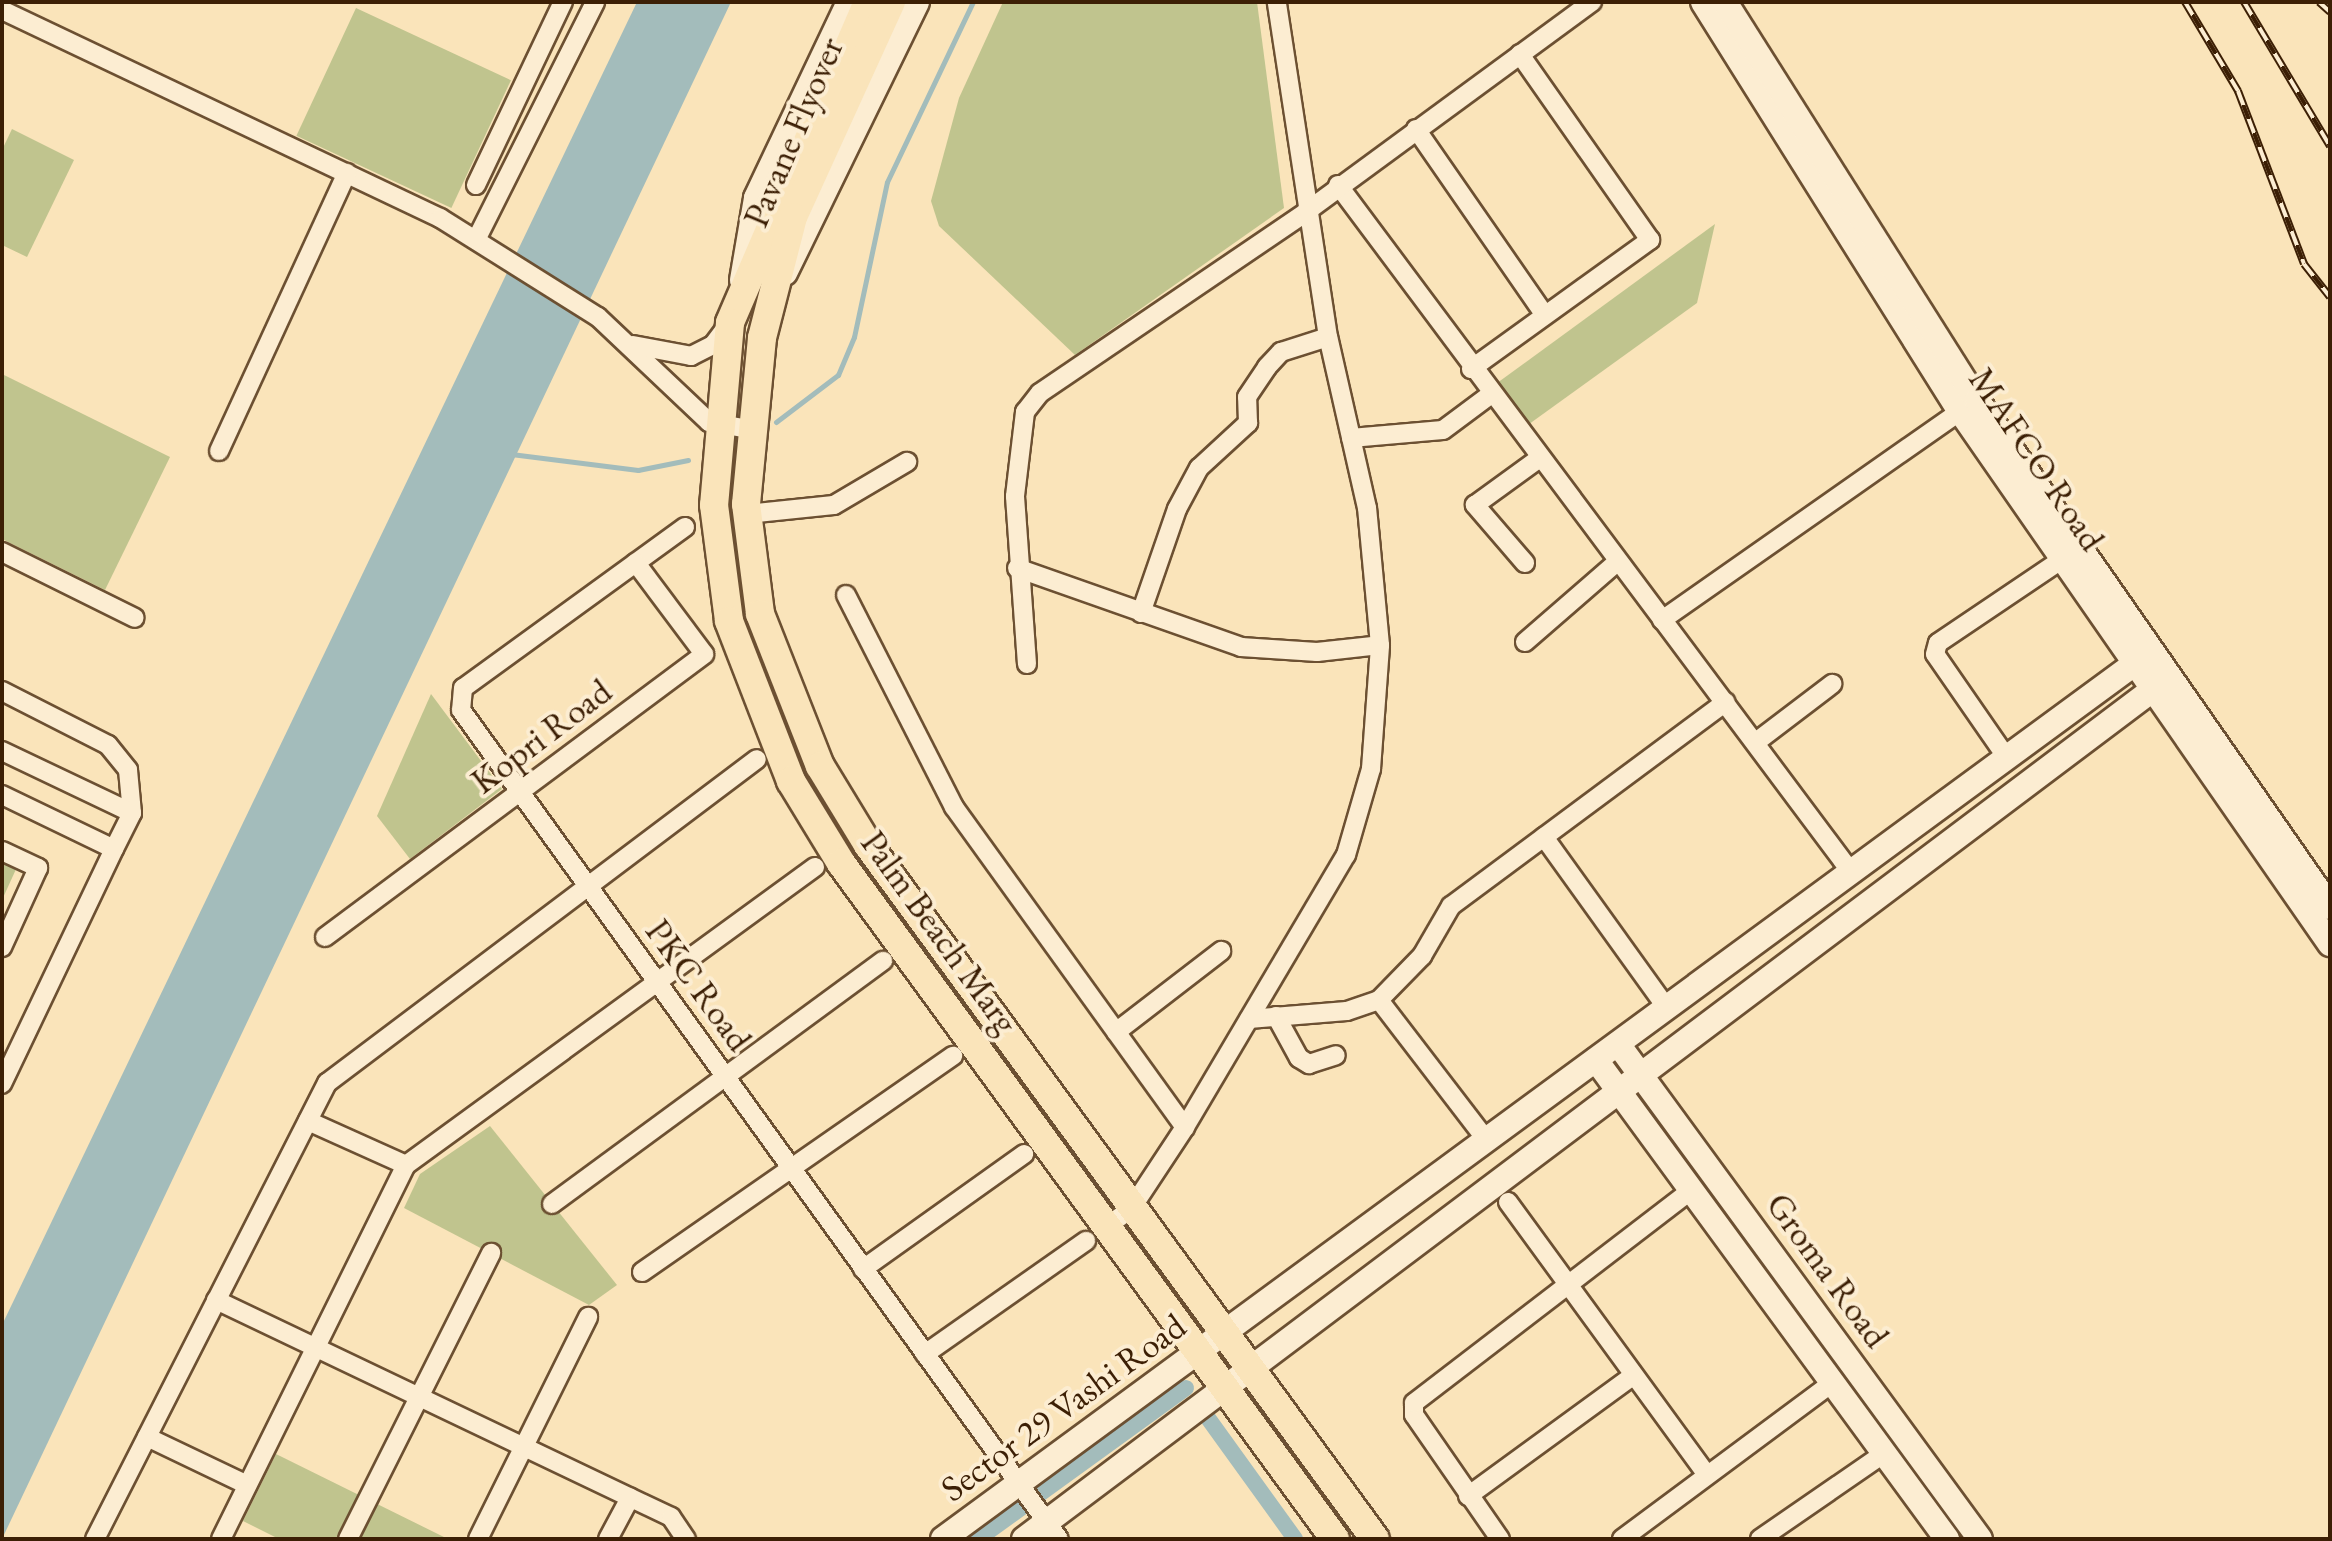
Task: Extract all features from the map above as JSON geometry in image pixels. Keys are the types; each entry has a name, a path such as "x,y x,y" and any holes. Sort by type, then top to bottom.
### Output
{"main road":[{"path":"741,282 756,198 849,2"},
{"name":"Pavane Flyover","path":"773,295 784,213 868,2"},
{"name":"Pavane Flyover","path":"741,282 784,213 891,2"},
{"path":"773,295 917,2"},
{"name":"MAFCO Road","path":"1703,2 1968,406 2140,659 2330,907"},
{"name":"MAFCO Road","path":"1725,2 2061,560 2140,659"},
{"name":"Palm Beach Marg","path":"741,282 730,323 717,427 714,505 729,621 791,781 841,863 1096,1234 1198,1353 1335,1539"},
{"name":"Palm Beach Marg","path":"773,295 749,429 747,514 760,614 820,766 868,845 1375,1539"},
{"name":"Sector 29 Vashi Road","path":"943,1539 2140,659"},
{"name":"MAFCO Road","path":"2159,685 2330,944"},
{"name":"Sector 29 Vashi Road","path":"1024,1539 1053,1531 1248,1364 2159,685"},
{"name":"Groma Road","path":"1618,1044 1980,1539"},
{"name":"Groma Road","path":"1596,1060 1947,1539"}],"street":[{"path":"476,185 563,2"},
{"path":"480,243 595,2"},
{"path":"925,1354 1131,1209 1185,1127 1346,855 1371,769 1380,645 1367,508 1328,337 1306,212 1277,2"},
{"path":"1027,664 1017,568 1015,496 1025,412 1040,393 1306,212 1338,185 1592,2"},
{"path":"2,10 347,173 480,243 598,317 717,427 749,429"},
{"path":"1471,369 1650,240 1520,54"},
{"path":"1416,129 1545,315"},
{"path":"219,451 347,173"},
{"path":"1338,185 1537,460 1726,702 1851,872"},
{"path":"627,342 691,356 713,345 730,323"},
{"path":"1141,613 1177,509 1199,468 1248,423 1247,397 1260,376 1281,352 1328,337"},
{"path":"1351,438 1443,430 1490,395"},
{"path":"1662,620 1968,406"},
{"path":"1525,563 1475,505 1537,460"},
{"path":"747,514 834,505 907,462"},
{"name":"PKC Road","path":"685,527 459,694 461,710 1053,1531"},
{"path":"2,552 135,618"},
{"path":"2007,758 1935,654 1938,643 2061,560"},
{"path":"1525,642 1617,562"},
{"name":"Kopri Road","path":"325,937 704,654 636,563"},
{"path":"1017,568 1241,647 1317,652 1380,645"},
{"path":"846,595 954,807 1185,1127"},
{"path":"1756,742 1832,684"},
{"path":"2,691 108,745 128,770 132,813 9,1048 2,1084"},
{"path":"1249,1019 1347,1011 1379,1000 1422,956 1451,906 1726,702"},
{"path":"2,751 132,813"},
{"path":"95,1539 327,1083 757,759"},
{"path":"2,795 114,849"},
{"path":"1544,837 1667,1008"},
{"path":"2,851 38,868 2,947"},
{"path":"221,1539 406,1165 815,867"},
{"path":"1116,1032 1221,951"},
{"path":"552,1204 883,961"},
{"path":"1379,1000 1487,1141"},
{"path":"1276,1016 1299,1058 1309,1064 1336,1055"},
{"path":"642,1272 794,1172 953,1056"},
{"path":"308,1121 406,1165"},
{"path":"863,1269 1024,1154"},
{"path":"1500,1539 1414,1415 1414,1403 1566,1283 1692,1190"},
{"path":"1508,1202 1706,1474"},
{"path":"348,1539 491,1253"},
{"path":"216,1300 671,1517 686,1539"},
{"path":"478,1539 588,1317"},
{"path":"1468,1496 1634,1375"},
{"path":"1622,1539 1832,1383"},
{"path":"147,1437 247,1485"},
{"path":"1760,1539 1886,1452"},
{"path":"608,1539 630,1498"}],"green space":[{"path":"1003,2 1257,2 1284,208 1075,355 939,226 931,201 959,98"},
{"path":"356,8 511,80 451,208 296,136"},
{"path":"12,129 74,160 27,257 2,245 2,150"},
{"path":"1715,224 1697,303 1525,427 1493,386"},
{"path":"2,374 170,457 105,590 2,539"},
{"path":"431,694 502,789 410,859 377,816"},
{"path":"2,859 17,867 2,900"},
{"path":"490,1126 617,1285 589,1305 404,1208 420,1174"},
{"path":"276,1454 448,1539 279,1539 243,1521"}],"water":[{"path":"637,2 731,2 2,1539 2,1325"}],"waterway":[{"path":"776,422 838,375 854,337 887,182 973,2"},
{"path":"511,454 638,470 688,460"},
{"path":"1041,1493 1186,1388"},
{"path":"1205,1414 1295,1539"},
{"path":"978,1539 1021,1508"}],"railway":[{"path":"2185,2 2238,91 2304,264 2330,297"},
{"path":"2244,2 2330,146"},
{"path":"2319,2 2330,12"}]}
